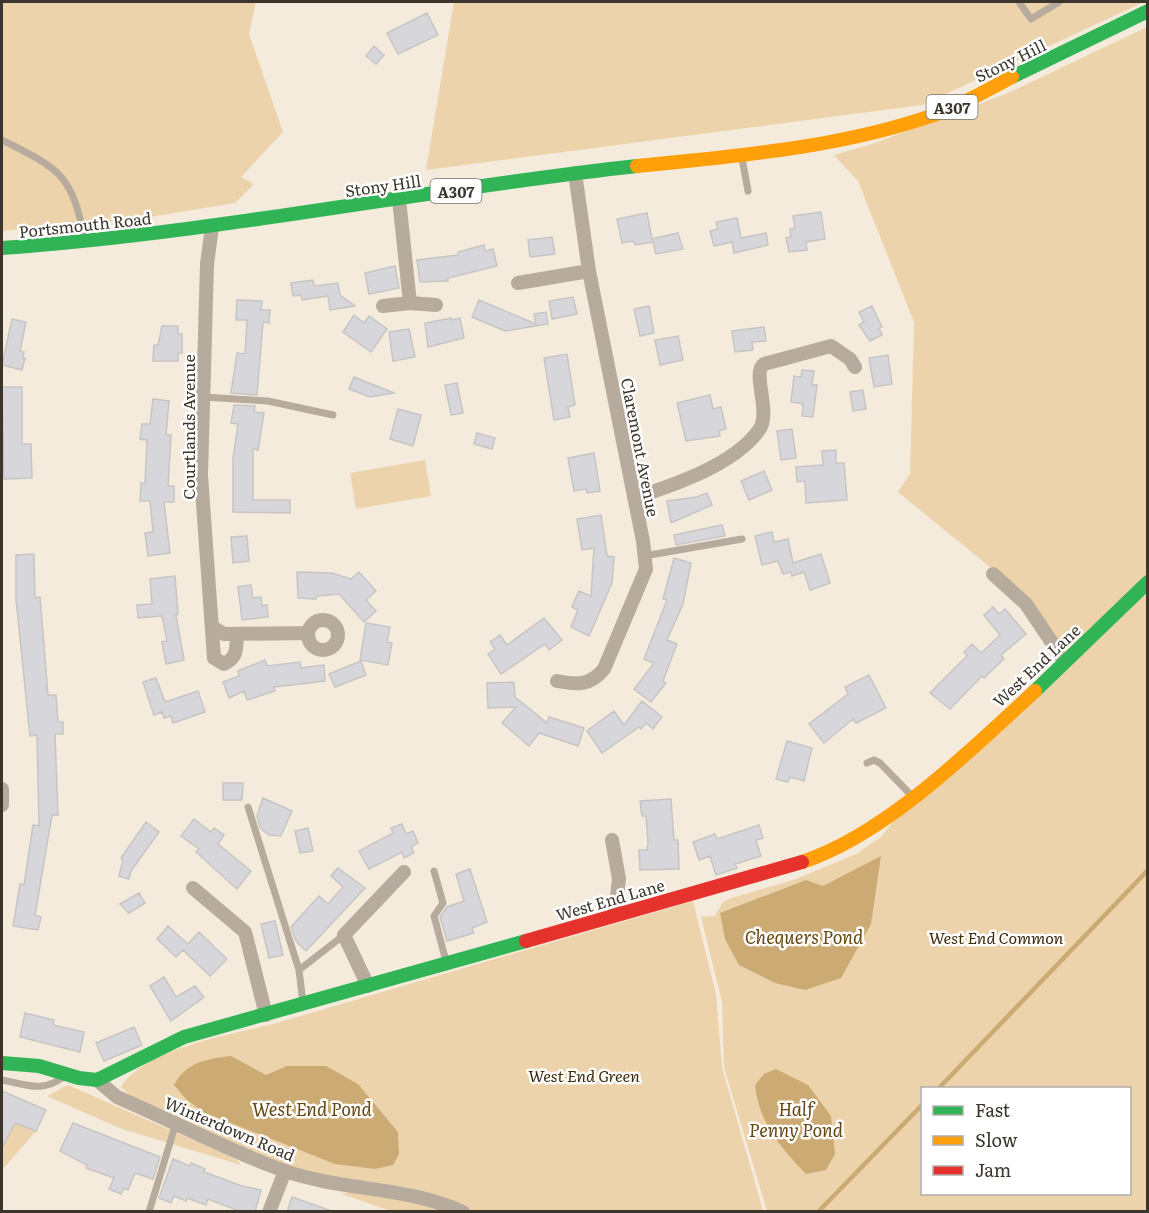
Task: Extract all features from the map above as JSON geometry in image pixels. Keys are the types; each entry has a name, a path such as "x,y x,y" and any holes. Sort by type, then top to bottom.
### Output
{"street":[{"name":"Stony Hill","path":"172,231 575,173 820,144 885,130 935,115 1148,11"},
{"name":"Claremont Avenue","path":"557,681 577,685 594,680 603,669 646,569 589,272 575,173"},
{"path":"399,199 410,303"},
{"name":"Courtlands Avenue","path":"212,227 207,264 201,475 214,628 214,658 224,664 232,660 236,654 237,634"},
{"name":"Portsmouth Road","path":"2,248 86,242 172,231"},
{"path":"518,283 589,272"},
{"path":"383,306 410,303 435,305"},
{"path":"634,498 681,483 709,469 734,452 759,430 765,416 760,367 781,358 831,346 850,359 855,367"},
{"path":"993,574 1026,604 1065,662"},
{"name":"West End Lane","path":"97,1080 174,1041 615,914 778,870 835,849 912,796 966,751 1065,662 1148,582"},
{"path":"214,628 224,634 308,633"},
{"path":"2,789 2,805"},
{"path":"612,840 619,879 615,914"},
{"path":"368,986 344,935 404,872"},
{"path":"193,888 245,932 266,1016"},
{"path":"2,1063 39,1066 67,1075 97,1080"},
{"name":"Winterdown Road","path":"97,1080 117,1096 285,1171 336,1184 407,1193 440,1202 463,1212"},
{"path":"269,1212 285,1171"}],"lane":[{"path":"1019,2 1031,19 1059,2"},
{"path":"2,140 34,156 63,177 76,199 86,242"},
{"path":"741,155 748,191"},
{"path":"203,397 268,401 333,415"},
{"path":"644,556 742,539"},
{"path":"867,763 874,760 880,763 912,796"},
{"path":"248,807 298,970 303,1005"},
{"path":"434,871 443,903 434,916 446,963"},
{"path":"298,970 344,935"},
{"path":"2,1080 42,1088 52,1085 67,1075"},
{"path":"149,1212 176,1123"}],"green space":[{"path":"2,2 256,2 249,34 283,132 241,177 254,184 235,203 132,220 2,231"},
{"path":"454,2 1144,2 922,105 426,170"},
{"name":"West End Common","path":"1147,27 1147,1211 767,1211 724,1067 722,1002 701,917 715,916 722,903 728,899 796,879 856,854 881,837 892,823 1070,664 1013,586 898,492 910,474 914,322 858,181 834,155 875,143 1008,93"},
{"path":"425,460 431,496 356,509 350,473"},
{"name":"West End Green","path":"693,901 716,994 722,1067 763,1211 472,1211 409,1188 288,1169 131,1096 121,1087 132,1074 149,1063 190,1045 273,1024"},
{"path":"68,1085 216,1150 237,1160 241,1165 122,1129 47,1096"},
{"path":"15,1123 36,1131 2,1170 2,1145"},
{"path":"351,1192 394,1198 446,1211 391,1211 342,1194"}],"water":[{"name":"Chequers Pond","path":"881,856 871,924 841,978 805,990 775,983 739,965 725,939 720,913 806,880 823,886"},
{"name":"West End Pond","path":"231,1056 266,1075 287,1066 326,1066 358,1084 398,1132 399,1154 393,1165 375,1169 335,1164 203,1112 186,1099 174,1085 185,1071 198,1063"},
{"name":"Half Penny Pond","path":"776,1069 808,1085 831,1116 835,1154 826,1170 806,1174 779,1144 766,1123 757,1099 755,1085 764,1074"}],"building":[{"path":"427,13 438,35 398,54 387,33"},
{"path":"374,46 384,55 376,64 366,56"},
{"path":"821,212 825,239 806,242 807,250 789,252 786,238 791,237 790,229 795,228 793,216"},
{"path":"647,213 652,239 678,233 683,249 656,254 653,242 635,245 633,241 622,243 617,219"},
{"path":"737,218 741,238 766,233 768,245 734,253 732,242 714,246 710,231 718,229 716,222"},
{"path":"552,237 555,254 530,257 528,240"},
{"path":"484,245 485,251 493,249 497,266 448,278 448,281 420,282 417,260 458,255 458,252"},
{"path":"395,266 399,288 369,294 365,273"},
{"path":"313,280 314,286 338,283 340,295 355,306 330,310 328,296 302,300 301,295 293,296 291,283"},
{"path":"573,297 577,314 552,319 549,301"},
{"path":"237,300 262,301 261,310 270,310 269,323 263,322 257,395 231,393 237,353 245,354 247,320 236,320"},
{"path":"479,300 536,324 534,314 546,312 548,324 505,331 472,317"},
{"path":"649,306 654,333 640,336 634,309"},
{"path":"872,306 882,327 879,328 882,335 870,341 859,325 864,322 859,312"},
{"path":"354,315 364,323 369,316 387,329 371,352 343,332"},
{"path":"451,318 452,320 460,318 464,338 428,347 425,323"},
{"path":"12,319 26,322 20,351 24,352 23,358 25,358 22,370 2,365"},
{"path":"162,326 178,326 178,334 182,334 182,353 178,353 178,361 153,361 154,345 158,345"},
{"path":"764,327 766,341 752,342 753,350 735,352 732,331"},
{"path":"409,329 415,357 393,361 389,332"},
{"path":"678,336 683,360 660,365 655,340"},
{"path":"567,354 575,405 568,407 570,417 554,420 544,358"},
{"path":"888,355 892,384 874,387 869,358"},
{"path":"802,370 814,371 812,385 817,385 813,417 802,416 803,404 791,402 794,376 801,377"},
{"path":"354,377 394,393 370,397 349,389"},
{"path":"457,383 463,413 451,415 445,385"},
{"path":"2,387 22,387 22,444 31,444 32,478 4,479"},
{"path":"863,390 866,409 853,411 850,392"},
{"path":"710,395 713,409 721,407 726,429 719,431 720,436 686,441 677,403"},
{"path":"153,399 169,401 166,435 171,435 168,486 174,486 174,502 164,502 170,553 148,556 145,533 153,532 150,501 140,501 141,483 145,484 147,440 140,439 142,424 150,424"},
{"path":"234,405 255,406 254,412 264,413 258,450 253,449 253,500 290,500 290,513 233,512 233,459 238,424 231,423"},
{"path":"398,409 421,415 413,446 390,439"},
{"path":"792,429 796,458 781,460 777,431"},
{"path":"477,433 495,438 492,449 474,444"},
{"path":"836,450 836,463 844,463 847,500 806,503 805,481 797,482 796,467 823,465 822,451"},
{"path":"594,453 600,491 587,493 586,489 574,491 568,458"},
{"path":"764,471 772,490 749,500 741,481"},
{"path":"707,493 712,505 671,523 667,501 697,497"},
{"path":"601,515 607,556 614,557 612,583 589,636 571,627 578,610 572,607 579,591 591,596 594,548 582,550 577,519"},
{"path":"722,525 725,536 676,545 674,535"},
{"path":"772,532 774,542 788,539 793,563 821,554 830,583 810,590 804,572 792,576 791,572 783,574 778,561 762,565 755,536"},
{"path":"247,536 249,561 233,563 231,537"},
{"path":"34,554 35,598 40,597 48,695 56,695 58,722 63,722 63,734 55,734 58,815 52,815 35,915 41,917 38,930 13,926 20,884 24,885 33,825 39,826 37,735 30,736 16,599 16,555"},
{"path":"674,558 691,563 683,604 667,640 677,644 663,681 666,683 651,702 634,689 654,663 644,659 667,600 663,599"},
{"path":"297,572 332,573 351,579 359,572 376,591 366,600 376,611 364,622 339,594 317,596 316,599 298,598"},
{"path":"175,576 178,614 176,615 184,660 166,664 162,642 167,641 162,616 138,618 137,605 152,604 150,579"},
{"path":"251,585 253,598 261,597 262,606 267,605 268,617 242,620 238,587"},
{"path":"993,607 999,614 1005,609 1026,634 1001,655 1004,659 984,678 982,676 950,709 930,693 967,656 964,652 972,644 981,653 1000,635 984,615"},
{"path":"544,618 562,640 549,650 545,644 501,674 488,654 495,649 490,642 500,635 507,645"},
{"path":"366,623 390,627 387,642 392,643 388,665 360,660"},
{"path":"265,660 267,666 300,662 301,668 324,665 325,681 274,687 275,691 247,700 244,691 229,698 223,682 239,676 238,671"},
{"path":"361,661 366,675 335,687 329,674"},
{"path":"869,675 886,708 856,723 853,719 824,743 809,724 848,694 845,687"},
{"path":"156,678 165,702 198,691 205,712 173,723 171,716 164,718 162,712 154,715 143,682"},
{"path":"514,682 515,697 547,723 549,717 584,728 578,746 539,733 529,746 502,723 516,707 488,708 487,683"},
{"path":"642,701 662,717 653,729 646,723 641,729 639,727 602,753 587,731 614,711 624,725"},
{"path":"787,741 812,748 804,781 790,777 788,782 776,779"},
{"path":"223,783 243,783 242,800 223,800"},
{"path":"263,798 292,811 281,836 269,835 260,828 257,816"},
{"path":"671,799 674,840 678,840 679,869 640,870 639,850 647,850 648,843 646,816 642,816 640,801"},
{"path":"194,819 211,832 214,828 224,835 218,844 251,871 237,889 196,852 199,849 181,836"},
{"path":"146,822 159,832 131,871 129,879 119,876 123,860 121,858"},
{"path":"402,824 406,834 413,831 418,843 411,847 414,853 404,858 402,852 369,869 359,851 393,833 391,828"},
{"path":"759,825 763,838 756,840 761,856 735,864 737,868 716,875 710,856 699,860 693,842 715,834 717,839"},
{"path":"308,828 313,851 300,853 295,831"},
{"path":"338,868 365,888 306,951 296,941 291,927 319,896 328,904 343,887 331,876"},
{"path":"470,869 487,922 472,928 474,933 447,941 440,917 447,907 464,901 456,874"},
{"path":"139,893 145,903 129,913 120,904"},
{"path":"275,921 283,955 269,958 261,924"},
{"path":"168,926 188,944 199,932 227,959 210,976 183,950 176,957 157,939"},
{"path":"164,977 176,997 195,986 204,997 171,1021 150,986"},
{"path":"25,1013 54,1020 53,1025 84,1032 80,1052 20,1037"},
{"path":"134,1027 142,1045 104,1061 96,1043"},
{"path":"2,1091 46,1110 36,1131 15,1123 2,1148"},
{"path":"73,1123 160,1157 153,1179 135,1173 128,1190 124,1188 121,1194 109,1189 114,1178 86,1168 87,1165 60,1151"},
{"path":"173,1159 190,1166 191,1163 205,1169 204,1172 242,1186 261,1190 255,1212 242,1212 208,1199 206,1205 174,1196 171,1203 159,1198"},
{"path":"292,1197 329,1210 329,1212 287,1212"}],"waterway":[{"path":"940,1087 1148,870"},
{"path":"818,1212 921,1106"}],"traffic: fast":[{"path":"1012,77 1148,11"},
{"path":"2,248 241,222 478,186 637,166"},
{"path":"1035,691 1148,582"},
{"path":"2,1063 39,1066 79,1078 97,1080 184,1037 526,941"}],"traffic: slow":[{"path":"637,166 787,149 861,135 944,111 1012,77"},
{"path":"802,862 833,849 895,812 955,764 1035,691"}],"traffic: jam":[{"path":"526,941 802,862"}]}
